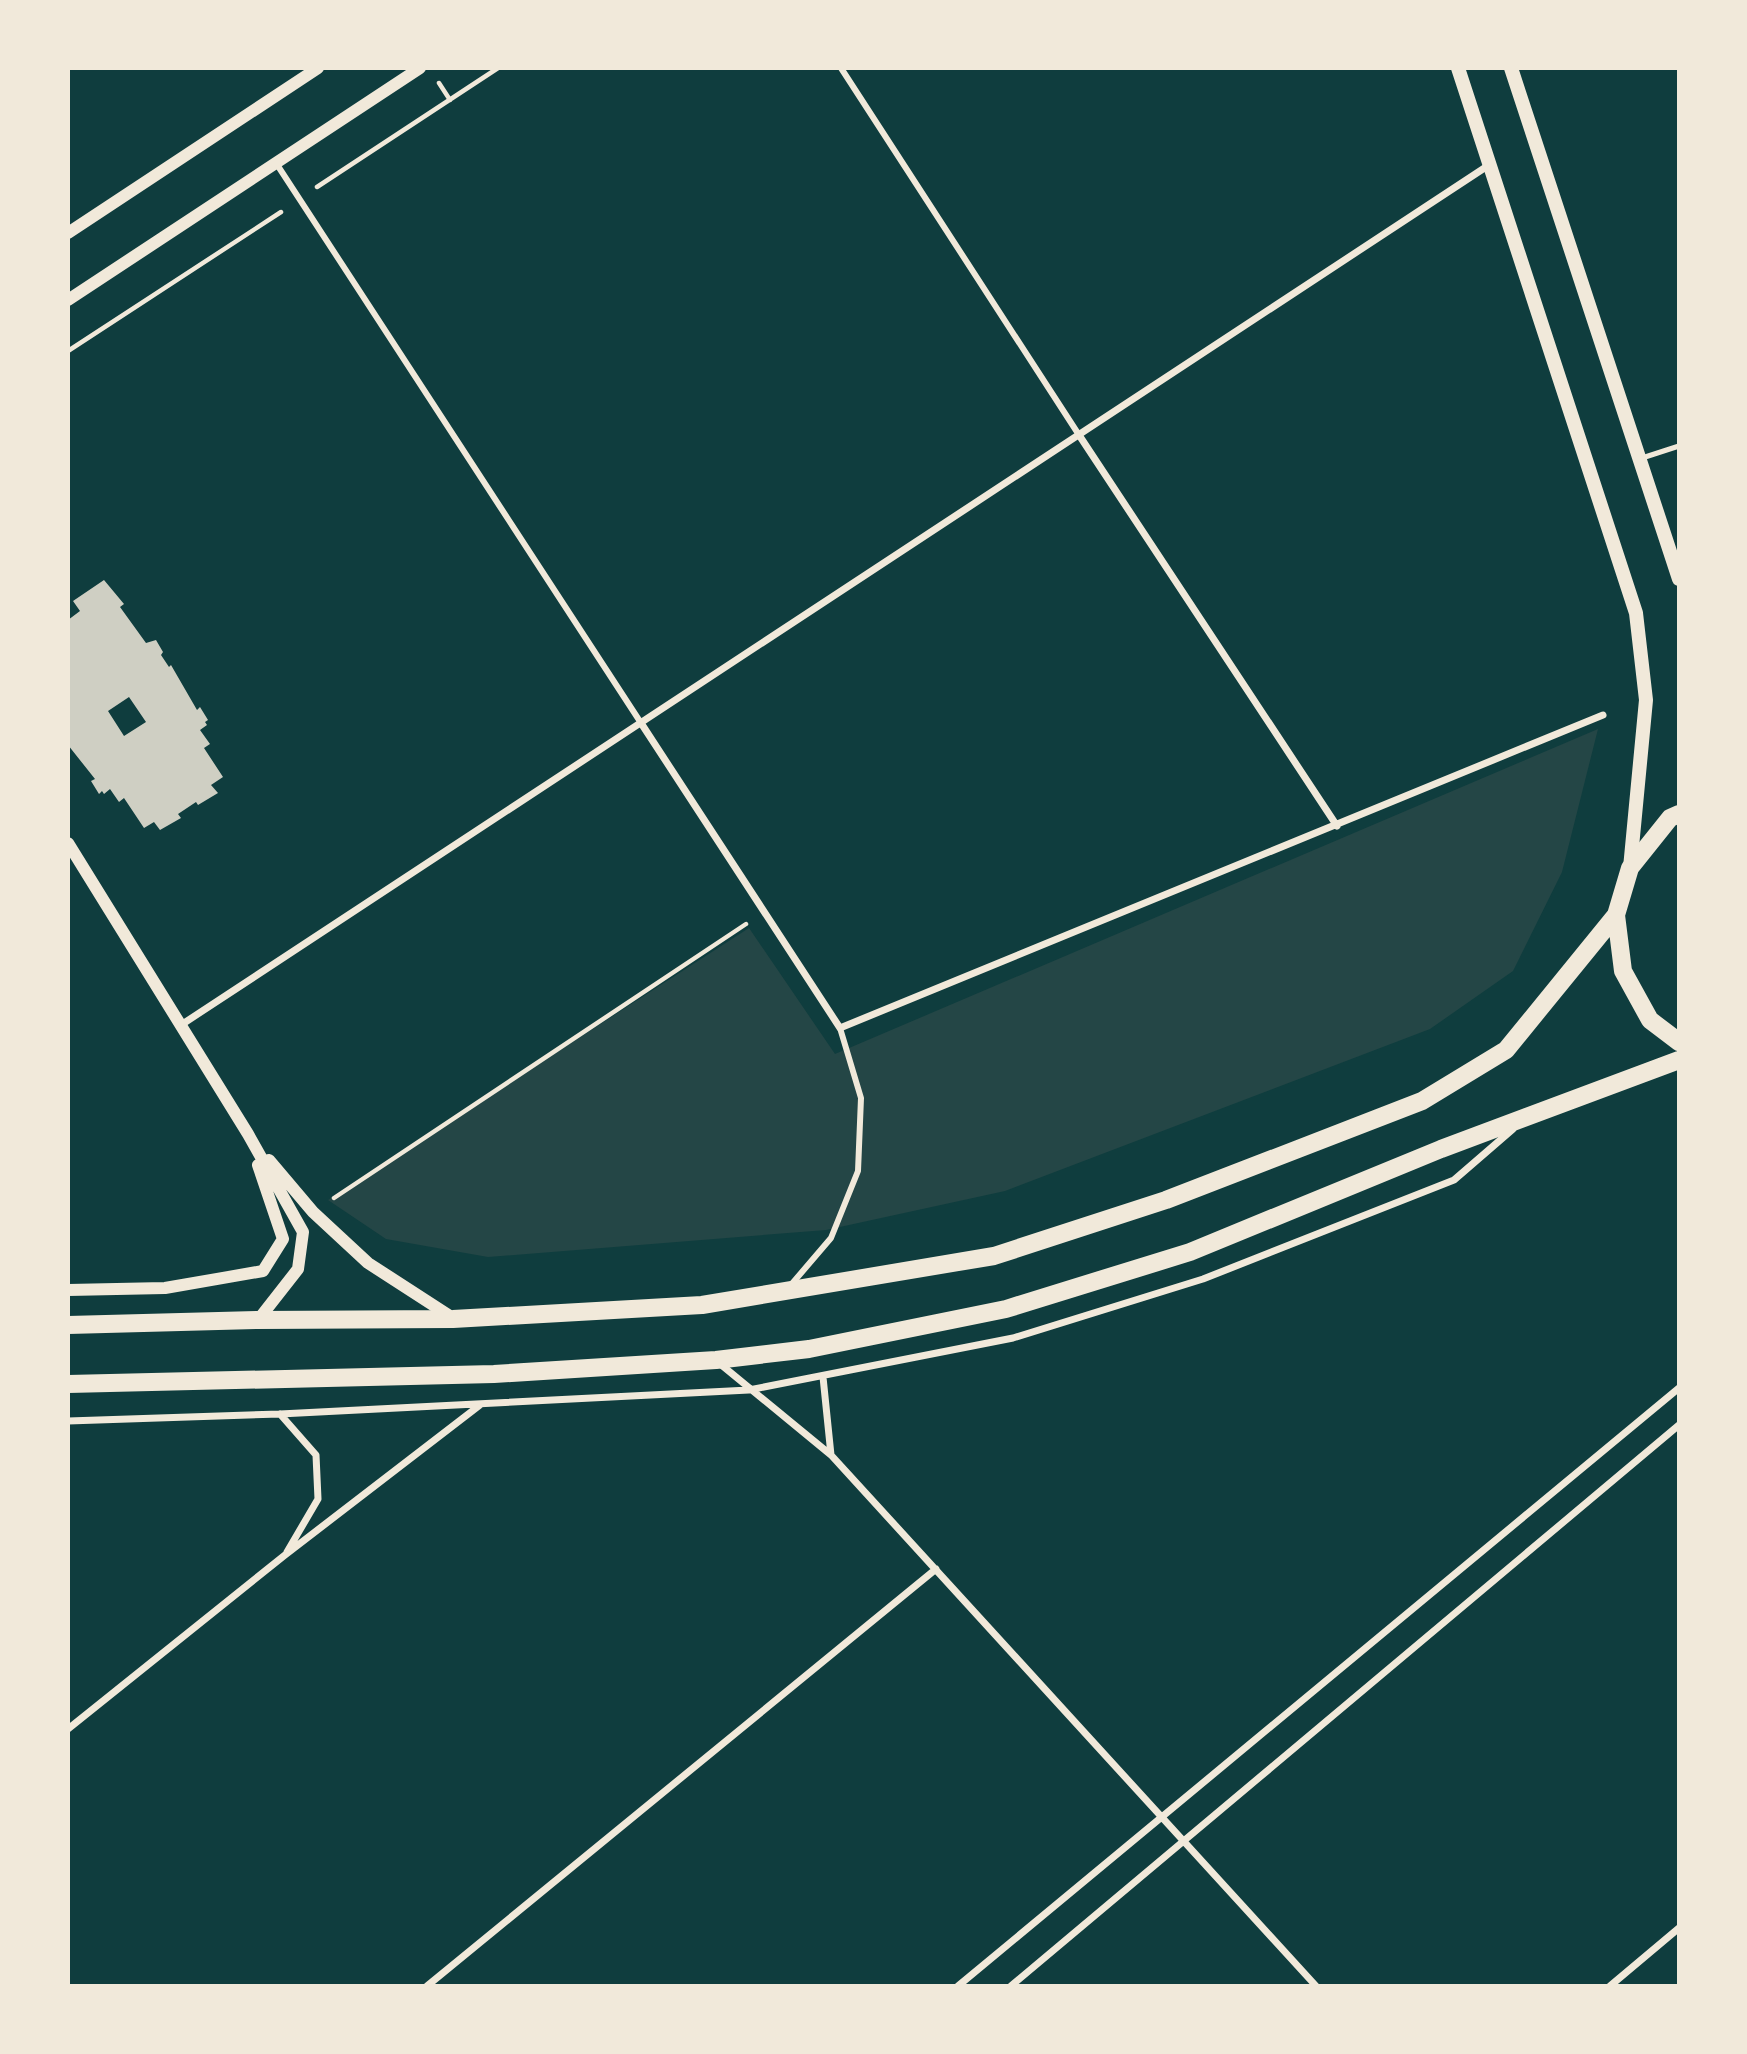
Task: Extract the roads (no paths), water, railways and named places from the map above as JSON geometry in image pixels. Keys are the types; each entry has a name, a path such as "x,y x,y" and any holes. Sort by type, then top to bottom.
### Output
{"main road":[{"path":"68,1325 453,1318 702,1306 994,1256 1166,1200 1422,1101 1506,1050 1616,915 1630,868 1646,700 1636,613 1458,68"},
{"path":"1511,68 1679,579"},
{"path":"1630,868 1670,818 1679,814"},
{"path":"1616,915 1623,971 1650,1020 1679,1042"},
{"path":"68,1384 494,1374 716,1360 809,1349 1006,1308 1190,1252 1528,1115 1679,1060"}],"street":[{"path":"68,233 318,68"},
{"path":"68,300 419,68"},
{"path":"841,68 1337,826"},
{"path":"276,163 840,1028 861,1098 858,1171 831,1238 783,1293"},
{"path":"181,1025 1490,165"},
{"path":"840,1028 1603,715"},
{"path":"68,842 248,1135 303,1232 298,1269 258,1320"},
{"path":"68,1421 480,1405 749,1390 1013,1338 1203,1279 1454,1180 1528,1115"},
{"path":"248,1135 313,1212 368,1264 453,1318"},
{"path":"68,1290 165,1288 263,1270 284,1240 248,1135"},
{"path":"716,1360 749,1390 831,1455 1316,1986"},
{"path":"823,1377 831,1455"},
{"path":"958,1986 1679,1388"},
{"path":"68,1729 285,1555 480,1405"},
{"path":"280,1414 316,1455 318,1499 285,1555"},
{"path":"1011,1986 1679,1425"},
{"path":"427,1986 936,1569"},
{"path":"1610,1986 1679,1928"}],"lane":[{"path":"1639,459 1679,446"}]}
